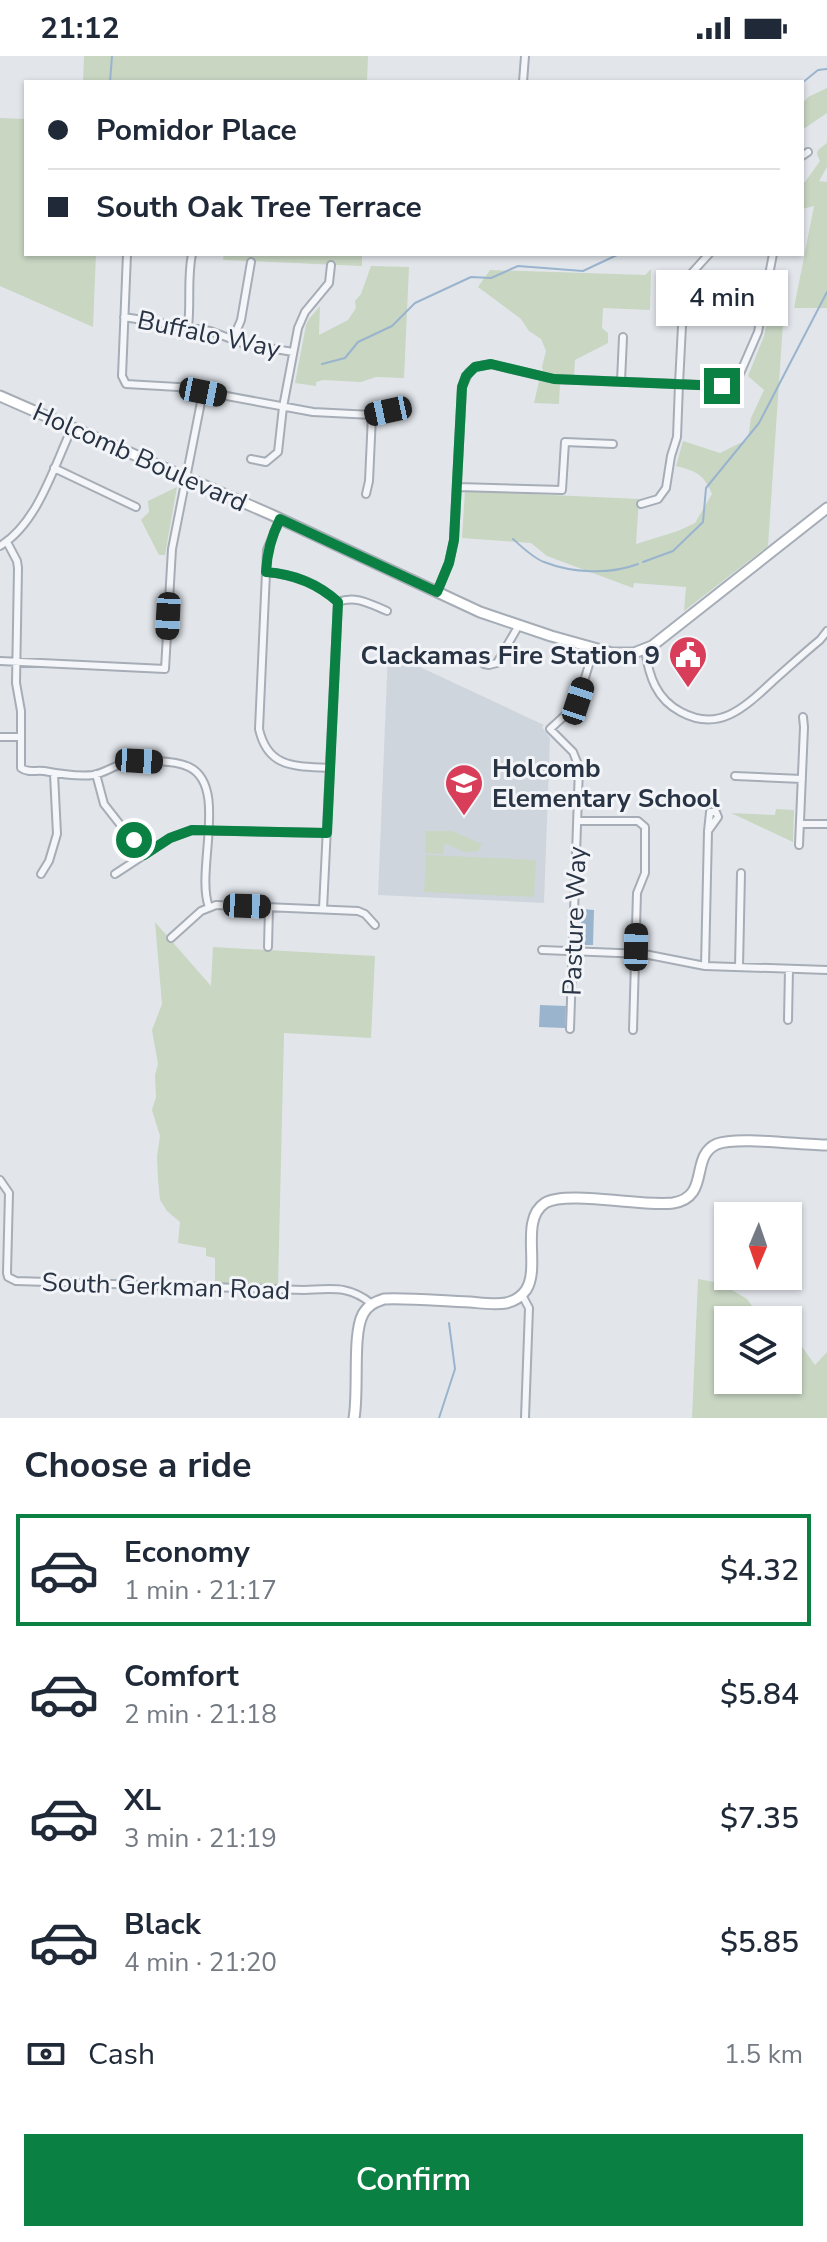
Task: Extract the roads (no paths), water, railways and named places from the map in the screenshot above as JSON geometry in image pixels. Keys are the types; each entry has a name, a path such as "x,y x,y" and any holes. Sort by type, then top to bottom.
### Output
{"street":[{"path":"523,80 525,56"},
{"path":"127,256 123,381 131,385 178,387 313,412 372,415 397,411"},
{"path":"188,327 192,256"},
{"path":"641,504 658,499 666,488 677,437 684,287 707,256"},
{"path":"437,592 452,553 462,387 466,376 475,367 491,364 545,378 722,386 738,378 758,332 773,256"},
{"path":"233,339 241,320 251,262"},
{"path":"251,459 266,462 278,452 283,407 300,321 329,283 331,265"},
{"name":"Buffalo Way","path":"124,317 217,332 245,344 293,352"},
{"path":"621,381 623,337"},
{"path":"0,661 165,669 171,558 203,392"},
{"name":"Holcomb Boulevard","path":"0,396 280,519 480,612 594,648 623,654 645,650"},
{"path":"366,494 372,415"},
{"path":"72,428 31,516 4,544 17,561 18,568 16,683 21,711 20,764 23,770 54,774 96,774 132,761 178,763 191,768 201,777 207,791 205,890 209,907"},
{"path":"458,487 562,490 565,442 613,444"},
{"path":"54,468 136,507"},
{"path":"824,513 645,650 655,688 666,701 690,716 715,719 732,714 751,701 827,631"},
{"path":"280,519 267,550 259,729 262,743 269,753 289,765 330,768"},
{"path":"266,572 286,574 325,591 338,602"},
{"path":"338,602 357,598 387,611"},
{"path":"323,909 338,602"},
{"path":"484,664 497,663 519,625"},
{"name":"Pasture Way","path":"570,1029 579,767 570,749 550,729 578,701 594,648"},
{"path":"799,845 803,717"},
{"path":"0,737 21,737"},
{"path":"41,874 49,861 57,834 54,774"},
{"path":"96,774 104,804 144,855"},
{"path":"735,776 802,779"},
{"path":"577,821 638,821 645,827 645,873 637,893 633,1030"},
{"path":"800,824 827,824"},
{"path":"115,874 181,833 207,829 327,833"},
{"path":"705,966 708,831"},
{"path":"739,967 741,873"},
{"path":"171,938 201,911 225,905 358,911 375,925"},
{"path":"268,947 269,907"},
{"path":"542,950 635,953 705,966 827,970"},
{"path":"788,1020 789,969"},
{"path":"354,1418 359,1328 364,1312 372,1304 391,1299 514,1301 529,1286 535,1217 548,1202 571,1199 678,1202 693,1191 705,1155 717,1144 734,1141 827,1145"},
{"name":"South Gerkman Road","path":"0,1180 9,1193 7,1273 16,1281 343,1289 358,1293 372,1304"},
{"path":"522,1295 529,1308 525,1418"}],"water":[{"path":"582,909 594,910 593,945 583,945 580,941"},
{"path":"540,1005 566,1006 565,1028 539,1027"}],"waterway":[{"path":"110,80 112,56"},
{"path":"804,81 818,70 827,69"},
{"path":"322,364 345,358 358,342 392,326 415,303 471,277 491,278 518,266 583,271 615,256"},
{"path":"643,562 673,551 703,522 706,488 759,423 827,292"},
{"path":"513,539 540,560 555,566 603,571 638,564"},
{"path":"439,1418 455,1369 449,1323"}],"place":[{"name":"Clackamas Fire Station 9","path":"688,689"},
{"name":"Holcomb Elementary School","path":"464,817"}]}
